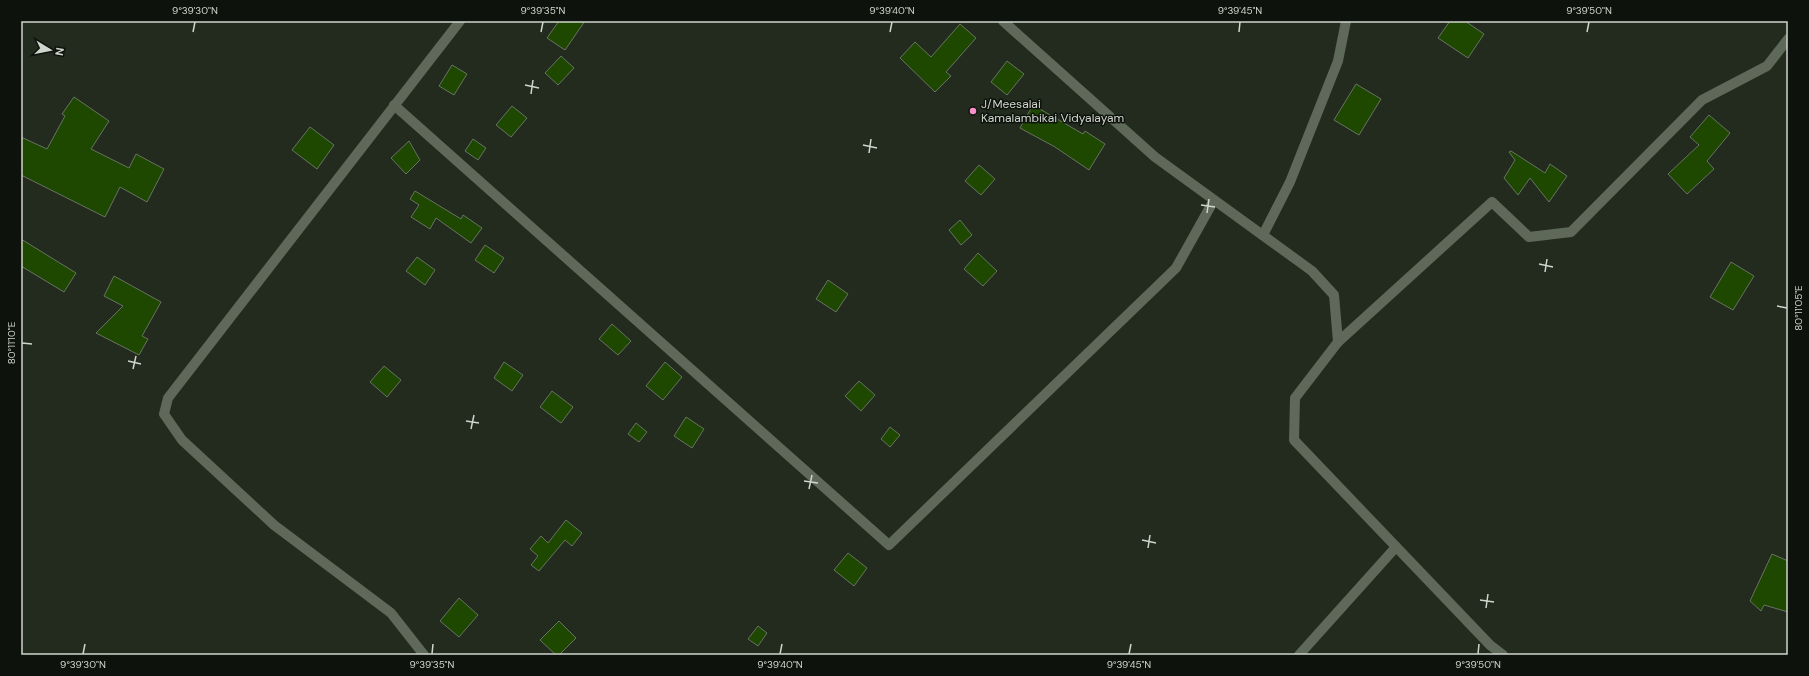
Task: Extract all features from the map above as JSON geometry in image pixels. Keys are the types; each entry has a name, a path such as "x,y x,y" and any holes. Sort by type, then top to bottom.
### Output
{"street":[{"path":"424,655 390,613 274,525 182,440 164,414 168,398 460,21"},
{"path":"1002,21 1154,157 1312,271 1334,295 1338,342"},
{"path":"1263,235 1290,182 1338,61 1346,21"},
{"path":"1503,655 1490,645 1294,440 1295,398 1338,342 1492,202 1529,237 1571,232 1702,100 1766,66 1788,39"},
{"path":"394,105 889,545 1176,268 1214,200"},
{"path":"1299,655 1396,547"}],"building":[{"path":"559,21 585,21 565,50 547,38"},
{"path":"1450,21 1465,21 1484,34 1468,58 1438,38"},
{"path":"960,24 976,38 946,72 951,76 935,92 900,58 915,42 931,57"},
{"path":"561,56 574,68 558,85 545,73"},
{"path":"1007,61 1024,74 1007,95 991,82"},
{"path":"452,65 467,74 454,95 439,86"},
{"path":"1356,84 1381,99 1359,135 1334,120"},
{"path":"74,97 109,121 91,149 129,168 136,154 164,169 147,202 120,187 105,217 21,175 21,137 47,149 65,116 62,114"},
{"path":"1033,105 1083,134 1085,131 1105,144 1089,170 1055,147 1020,128"},
{"path":"512,106 527,118 511,137 496,125"},
{"path":"1709,115 1730,133 1707,161 1714,169 1687,194 1668,174 1699,145 1690,137"},
{"path":"310,127 334,145 317,169 292,150"},
{"path":"473,139 486,148 478,160 465,151"},
{"path":"409,141 420,160 406,174 391,158"},
{"path":"1511,151 1545,173 1550,164 1567,176 1549,202 1530,178 1518,195 1504,178 1515,160 1509,152"},
{"path":"979,165 995,179 981,195 965,181"},
{"path":"415,191 461,219 463,215 482,228 471,243 436,218 430,229 411,217 419,205 410,199"},
{"path":"960,220 972,235 961,245 949,230"},
{"path":"21,239 76,273 64,292 21,266"},
{"path":"485,245 504,258 494,273 475,260"},
{"path":"978,253 997,271 983,286 964,269"},
{"path":"417,257 435,270 425,285 406,271"},
{"path":"1731,262 1754,276 1733,310 1710,297"},
{"path":"114,276 161,302 142,336 148,339 139,355 96,333 123,306 104,296"},
{"path":"828,280 848,294 836,312 816,299"},
{"path":"612,324 631,341 618,355 599,339"},
{"path":"504,362 523,375 512,391 494,378"},
{"path":"665,362 682,377 663,400 646,386"},
{"path":"384,366 401,380 387,397 370,382"},
{"path":"859,381 875,395 861,411 845,396"},
{"path":"552,391 573,407 561,423 540,407"},
{"path":"686,417 704,429 692,448 674,436"},
{"path":"636,423 647,432 639,442 628,434"},
{"path":"890,427 900,435 890,447 881,439"},
{"path":"566,520 582,533 572,546 565,540 539,571 531,565 538,556 530,549 541,536 548,543"},
{"path":"848,553 867,568 854,586 834,570"},
{"path":"1772,554 1788,561 1788,612 1764,605 1761,611 1750,601"},
{"path":"459,598 478,615 459,637 440,621"},
{"path":"559,621 576,638 559,655 556,655 540,640"},
{"path":"758,626 767,633 758,646 748,639"}],"place":[{"name":"J/Meesalai Kamalambikai Vidyalayam","path":"973,111"}]}
